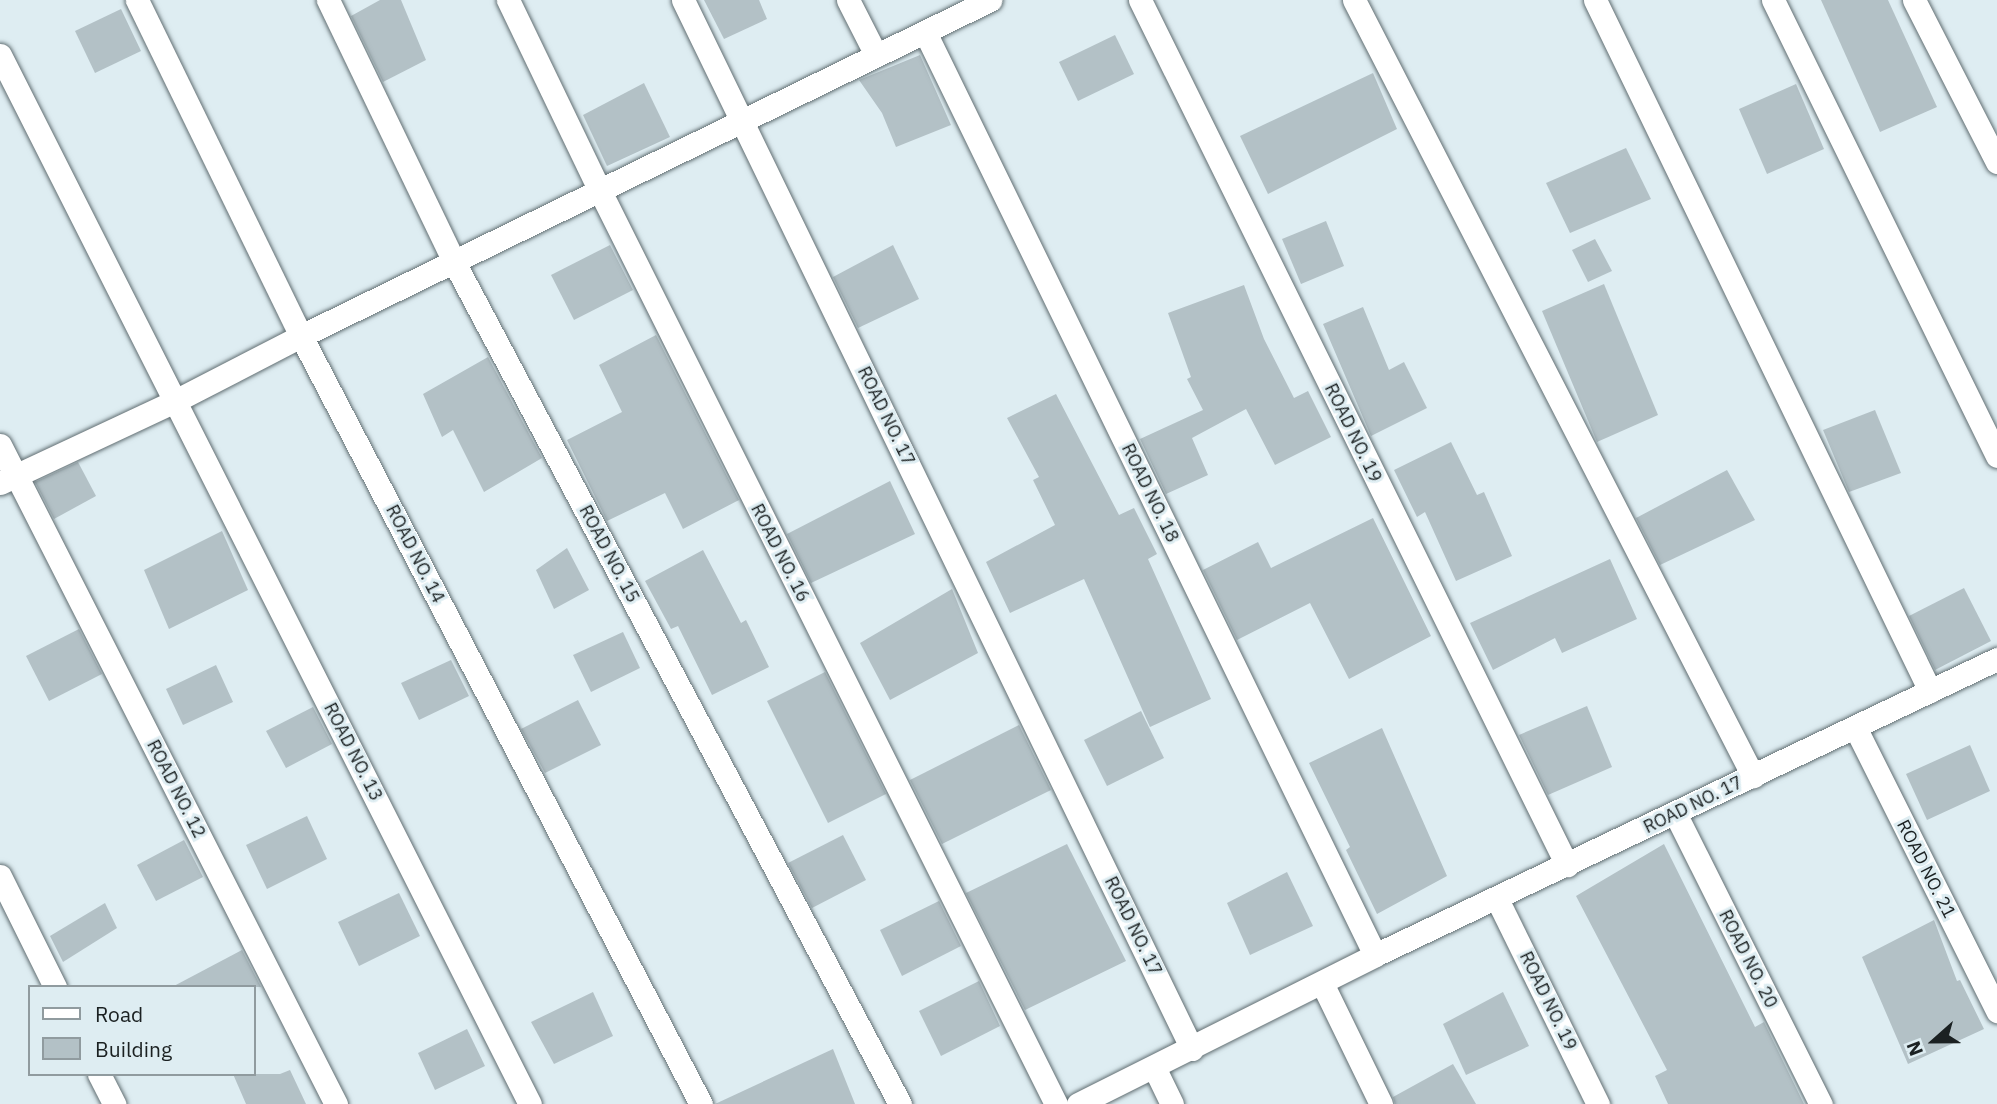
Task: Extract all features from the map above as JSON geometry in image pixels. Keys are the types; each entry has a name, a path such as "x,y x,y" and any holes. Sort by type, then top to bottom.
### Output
{"street":[{"name":"ROAD NO. 14","path":"136,0 301,336 701,1104"},
{"name":"ROAD NO. 15","path":"328,0 454,262 900,1104"},
{"name":"ROAD NO. 16","path":"508,0 600,191 1056,1104"},
{"name":"ROAD NO. 17","path":"683,0 1192,1049 1375,955 1997,659"},
{"path":"848,0 876,55"},
{"path":"10,478 175,401 301,336 990,0"},
{"name":"ROAD NO. 19","path":"1140,0 1567,865"},
{"path":"1354,0 1754,776"},
{"path":"1595,0 1930,691"},
{"path":"1773,0 1997,456"},
{"path":"1914,0 1997,162"},
{"name":"ROAD NO. 18","path":"925,32 1375,955"},
{"name":"ROAD NO. 13","path":"0,55 530,1104"},
{"name":"ROAD NO. 12","path":"0,444 10,478 336,1104"},
{"name":"ROAD NO. 21","path":"1855,727 1997,1011"},
{"name":"ROAD NO. 20","path":"1675,813 1821,1104"},
{"path":"0,876 54,985"},
{"name":"ROAD NO. 19","path":"1497,899 1598,1104"},
{"path":"1322,983 1381,1104"},
{"path":"1077,1104 1192,1049"},
{"path":"1154,1067 1172,1104"},
{"path":"100,1076 114,1104"}],"building":[{"path":"380,0 401,0 426,60 383,82 351,16"},
{"path":"704,0 759,0 767,19 724,39"},
{"path":"1821,0 1888,0 1937,107 1880,132"},
{"path":"121,9 141,51 95,73 75,31"},
{"path":"1115,35 1134,74 1078,101 1059,62"},
{"path":"920,55 951,125 896,147 882,113 859,80"},
{"path":"1373,73 1397,129 1268,194 1240,136"},
{"path":"644,83 670,137 607,166 583,115"},
{"path":"1796,84 1824,149 1767,174 1739,109"},
{"path":"1626,148 1651,199 1570,233 1546,183"},
{"path":"1326,221 1344,266 1301,284 1282,239"},
{"path":"1595,239 1612,271 1588,282 1572,250"},
{"path":"610,245 633,290 574,320 551,275"},
{"path":"893,245 919,299 858,328 833,277"},
{"path":"1604,284 1658,415 1597,442 1542,311"},
{"path":"1244,285 1264,339 1294,398 1308,391 1331,437 1275,465 1246,409 1192,438 1208,475 1166,494 1140,439 1203,410 1187,379 1191,377 1168,313"},
{"path":"1363,307 1389,370 1404,362 1427,408 1371,436 1323,324"},
{"path":"656,335 739,500 683,529 665,493 607,521 567,440 622,412 599,365"},
{"path":"488,357 542,458 484,492 453,430 442,437 423,394"},
{"path":"1056,394 1119,515 1134,508 1157,554 1148,559 1211,699 1150,727 1084,579 1010,613 986,562 1055,525 1033,480 1039,477 1007,418"},
{"path":"1875,410 1901,473 1849,492 1823,430"},
{"path":"1451,442 1477,495 1484,492 1512,556 1456,581 1425,512 1417,517 1394,470"},
{"path":"78,462 96,496 54,519 35,482"},
{"path":"1727,470 1755,520 1660,565 1636,518"},
{"path":"890,481 915,534 811,583 787,534"},
{"path":"1373,518 1431,636 1349,679 1310,603 1237,640 1203,570 1258,542 1271,568"},
{"path":"222,531 248,590 169,629 144,570"},
{"path":"567,548 589,590 554,609 536,570"},
{"path":"703,550 741,623 746,620 769,667 712,695 678,626 671,629 645,581"},
{"path":"1610,559 1637,619 1562,653 1555,638 1493,670 1470,623"},
{"path":"1964,588 1991,641 1935,670 1909,616"},
{"path":"952,589 978,653 890,700 860,643"},
{"path":"79,629 102,674 49,701 26,656"},
{"path":"623,632 640,668 591,692 573,655"},
{"path":"451,660 469,696 419,720 401,683"},
{"path":"216,665 233,702 183,725 166,689"},
{"path":"825,672 886,794 828,823 767,701"},
{"path":"578,700 601,745 545,773 521,729"},
{"path":"1587,706 1612,767 1548,795 1519,735"},
{"path":"313,707 332,744 286,768 266,731"},
{"path":"1141,711 1164,758 1107,786 1084,740"},
{"path":"1019,725 1051,790 942,844 910,780"},
{"path":"1382,728 1447,876 1377,914 1346,850 1350,847 1309,763"},
{"path":"1970,745 1990,791 1927,820 1906,774"},
{"path":"307,816 327,859 267,889 246,845"},
{"path":"843,835 866,880 812,908 788,863"},
{"path":"184,840 203,877 156,901 137,865"},
{"path":"1067,844 1126,961 1025,1010 966,893"},
{"path":"1664,844 1755,1027 1764,1022 1804,1104 1668,1104 1655,1076 1667,1070 1576,896"},
{"path":"1287,872 1313,926 1250,955 1227,903"},
{"path":"399,893 420,936 359,966 338,922"},
{"path":"939,901 961,946 902,976 880,930"},
{"path":"105,903 117,928 63,962 50,936"},
{"path":"1934,920 1957,981 1960,980 1984,1029 1908,1064 1862,957"},
{"path":"242,950 261,987 256,985 176,985"},
{"path":"979,981 1000,1026 941,1056 919,1011"},
{"path":"593,992 613,1036 554,1064 531,1022"},
{"path":"1503,992 1529,1046 1466,1075 1443,1024"},
{"path":"467,1029 485,1066 435,1090 418,1053"},
{"path":"833,1049 855,1104 715,1104"},
{"path":"1453,1064 1476,1104 1395,1104 1393,1097"},
{"path":"290,1070 306,1104 246,1104 234,1076 256,1074 280,1074"}]}
